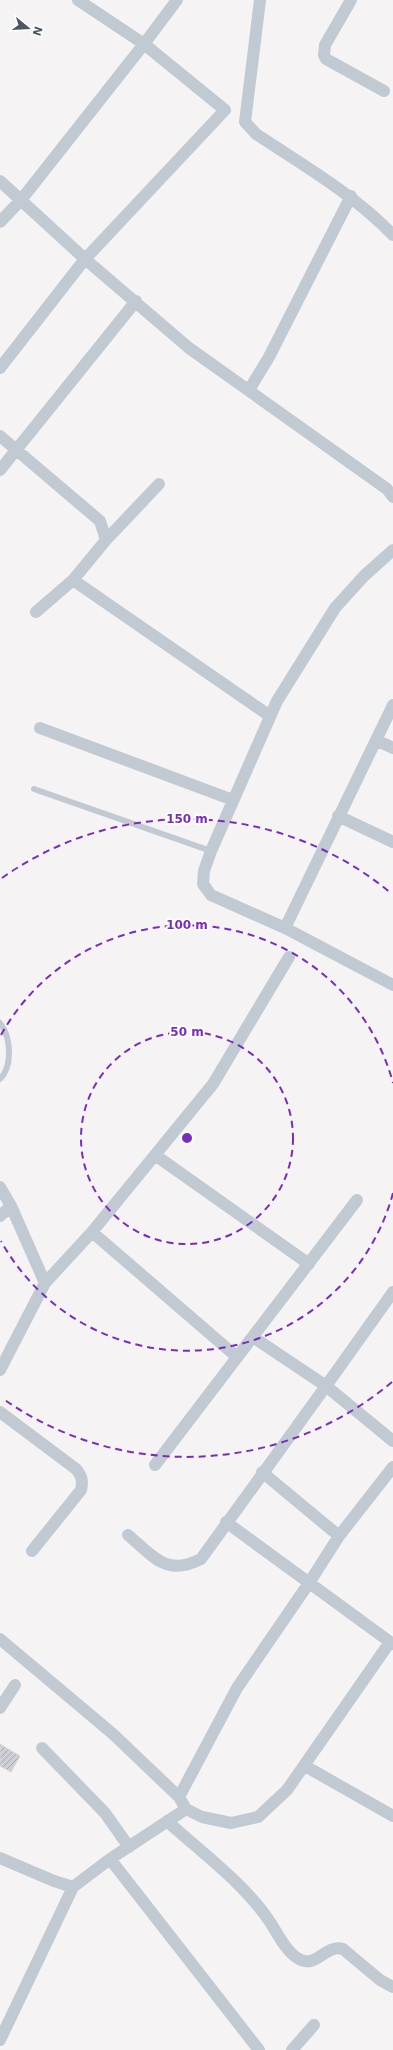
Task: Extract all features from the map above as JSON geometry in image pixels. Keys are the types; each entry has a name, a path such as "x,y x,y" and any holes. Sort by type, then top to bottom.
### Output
{"street":[{"path":"0,368 85,259 225,110 144,44 78,0"},
{"path":"0,222 21,200 177,0"},
{"path":"260,0 245,122 256,134 351,196 372,213 393,235"},
{"path":"351,0 326,45 324,55 326,59 384,91"},
{"path":"0,181 85,259 136,301 189,348 391,488"},
{"path":"249,390 269,357 351,196"},
{"path":"0,470 136,301"},
{"path":"0,436 100,521 106,540"},
{"path":"36,612 73,580 106,540 159,484"},
{"path":"393,550 364,576 335,608 270,716 211,852 204,871 203,884 211,895 285,928 393,986"},
{"path":"73,580 270,716"},
{"path":"285,928 393,704"},
{"path":"40,728 233,800"},
{"path":"376,740 393,748"},
{"path":"338,816 393,842"},
{"path":"0,1370 45,1283 92,1232 213,1084 288,957"},
{"path":"155,1155 309,1264"},
{"path":"0,1187 45,1283"},
{"path":"155,1465 357,1200"},
{"path":"0,1216 10,1206"},
{"path":"92,1232 237,1356"},
{"path":"128,1535 164,1564 174,1567 188,1566 201,1559 226,1522 393,1292"},
{"path":"253,1337 326,1386 393,1441"},
{"path":"0,1412 76,1469 83,1482 81,1490 32,1551"},
{"path":"179,1797 237,1688 309,1583 339,1536 393,1468"},
{"path":"262,1472 339,1536"},
{"path":"0,1639 113,1734 179,1797 186,1809 202,1817 231,1823 258,1817 287,1790 392,1643 226,1522"},
{"path":"0,1708 15,1685"},
{"path":"42,1748 105,1813 129,1847"},
{"path":"305,1766 393,1816"},
{"path":"0,2040 4,2022 73,1887 110,1859 186,1809"},
{"path":"168,1821 239,1886 266,1916 289,1950 300,1960 307,1962 313,1961 333,1948 338,1948 343,1950 380,1980 393,1988"},
{"path":"0,1858 54,1881 73,1887"},
{"path":"110,1859 259,2050"},
{"path":"292,2050 314,2025"}],"lane":[{"path":"34,789 211,852"},
{"path":"0,1023 4,1028 9,1044 8,1059 3,1076 0,1079"}],"building":[{"path":"0,1744 20,1756 11,1772 0,1766"}]}
